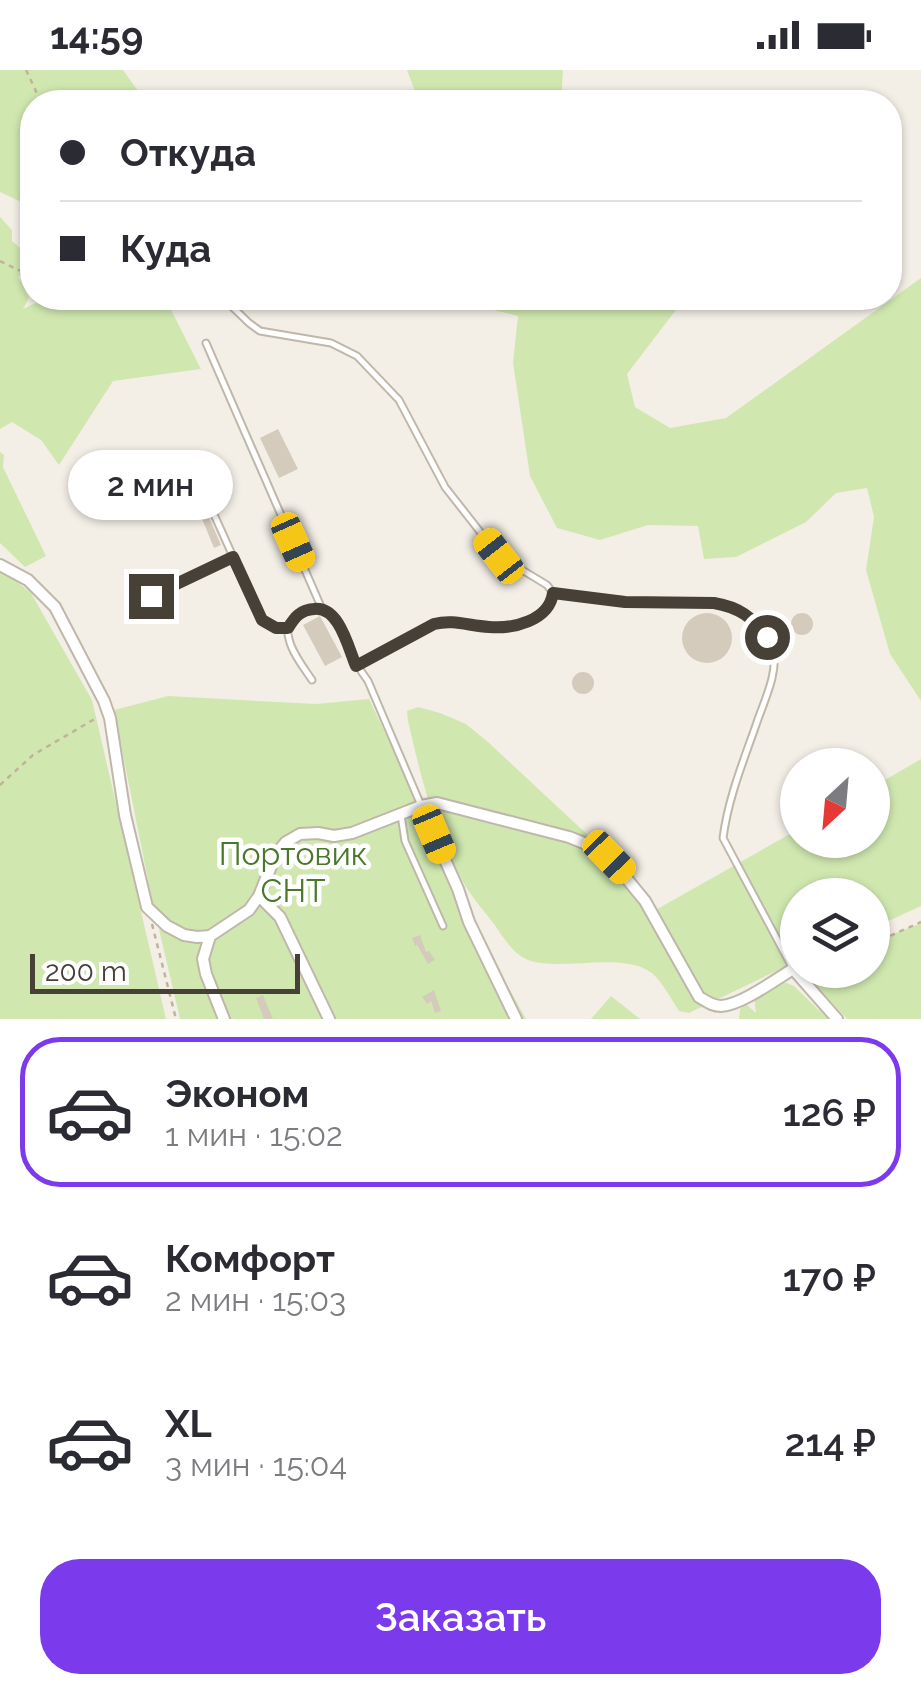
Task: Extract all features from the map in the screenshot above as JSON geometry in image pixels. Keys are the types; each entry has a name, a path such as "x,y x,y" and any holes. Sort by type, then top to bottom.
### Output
{"street":[{"path":"0,564 28,580 55,607 104,701 147,907 167,926 184,934 210,936 250,910 276,854 300,834 352,833 437,803 594,847 616,865 645,901 698,997 723,1006 780,978"},
{"path":"422,806 469,922 515,1018"},
{"path":"259,896 280,917 328,1019"},
{"path":"210,936 203,959 224,1019"},
{"path":"810,988 837,1019"}],"lane":[{"path":"235,310 260,330 331,343 357,356 399,400 445,487 499,556 553,593 625,602 714,603 749,616 767,637 774,664 722,838 780,944"},
{"path":"206,343 322,608 335,617 356,666 368,681 422,806"},
{"path":"212,510 262,620 276,628 288,628"},
{"path":"151,596 233,557"},
{"path":"356,666 434,624 462,622 491,628 529,622 545,612 553,593"},
{"path":"312,680 288,639 288,628 307,609 322,608"},
{"path":"401,814 405,841 443,926"}],"path":[{"path":"0,785 33,755 97,719"},
{"path":"890,936 921,922"},
{"path":"152,926 176,1019"}],"green space":[{"path":"0,70 123,70 137,90 20,90 20,201 0,192"},
{"path":"407,70 563,70 562,90 414,90"},
{"path":"0,217 12,230 12,241 20,248 20,310 171,310 201,369 113,381 59,465 41,440 12,422 0,429"},
{"path":"921,278 921,701 890,654 866,570 874,517 867,488 836,493 806,522 736,557 704,559 698,526 648,525 600,540 557,528 530,476 513,363 518,316 494,310 676,310 627,374 635,407 670,428 726,418 876,310 902,310 902,292"},
{"path":"0,452 4,455 3,467 46,556 25,567 0,543"},
{"path":"0,568 31,593 92,700 166,1019 0,1019"},
{"name":"Портовик СНТ","path":"168,696 316,704 369,699 526,1019 180,1019 114,710"},
{"path":"418,707 440,713 466,724 488,742 591,838 652,912 780,840 780,858 890,858 890,777 921,759 921,906 890,920 890,878 780,878 780,969 689,1013 679,1011 656,977 640,967 610,962 531,961 509,946 455,868 424,785 407,711"},
{"path":"921,923 921,1019 847,1019 818,988 890,988 890,935"},
{"path":"780,982 780,988 796,988 828,1019 739,1019 740,1009 746,1004 756,1013 754,997"},
{"path":"611,996 640,1019 591,1019"}],"building":[{"path":"278,429 298,469 279,478 260,438"},
{"path":"204,506 221,545 214,548 198,509"},
{"path":"707,613 725,620 732,638 725,656 707,663 689,656 682,638 689,620"},
{"path":"802,613 810,616 810,632 802,635 794,632 791,624 794,616"},
{"path":"320,616 342,657 325,666 303,625"},
{"path":"583,672 591,675 591,691 583,694 575,691 572,683 575,675"},
{"path":"420,935 426,952 435,960 428,964 412,938"},
{"path":"434,990 441,1011 435,1013 431,1001 427,1004 422,997"},
{"path":"263,995 273,1019 264,1019 256,998"}],"route":[{"path":"151,596 233,557 262,620 276,628 288,628 307,609 322,608 335,617 356,666 434,624 462,622 491,628 529,622 545,612 553,593 625,602 714,603 749,616 767,637"}]}
